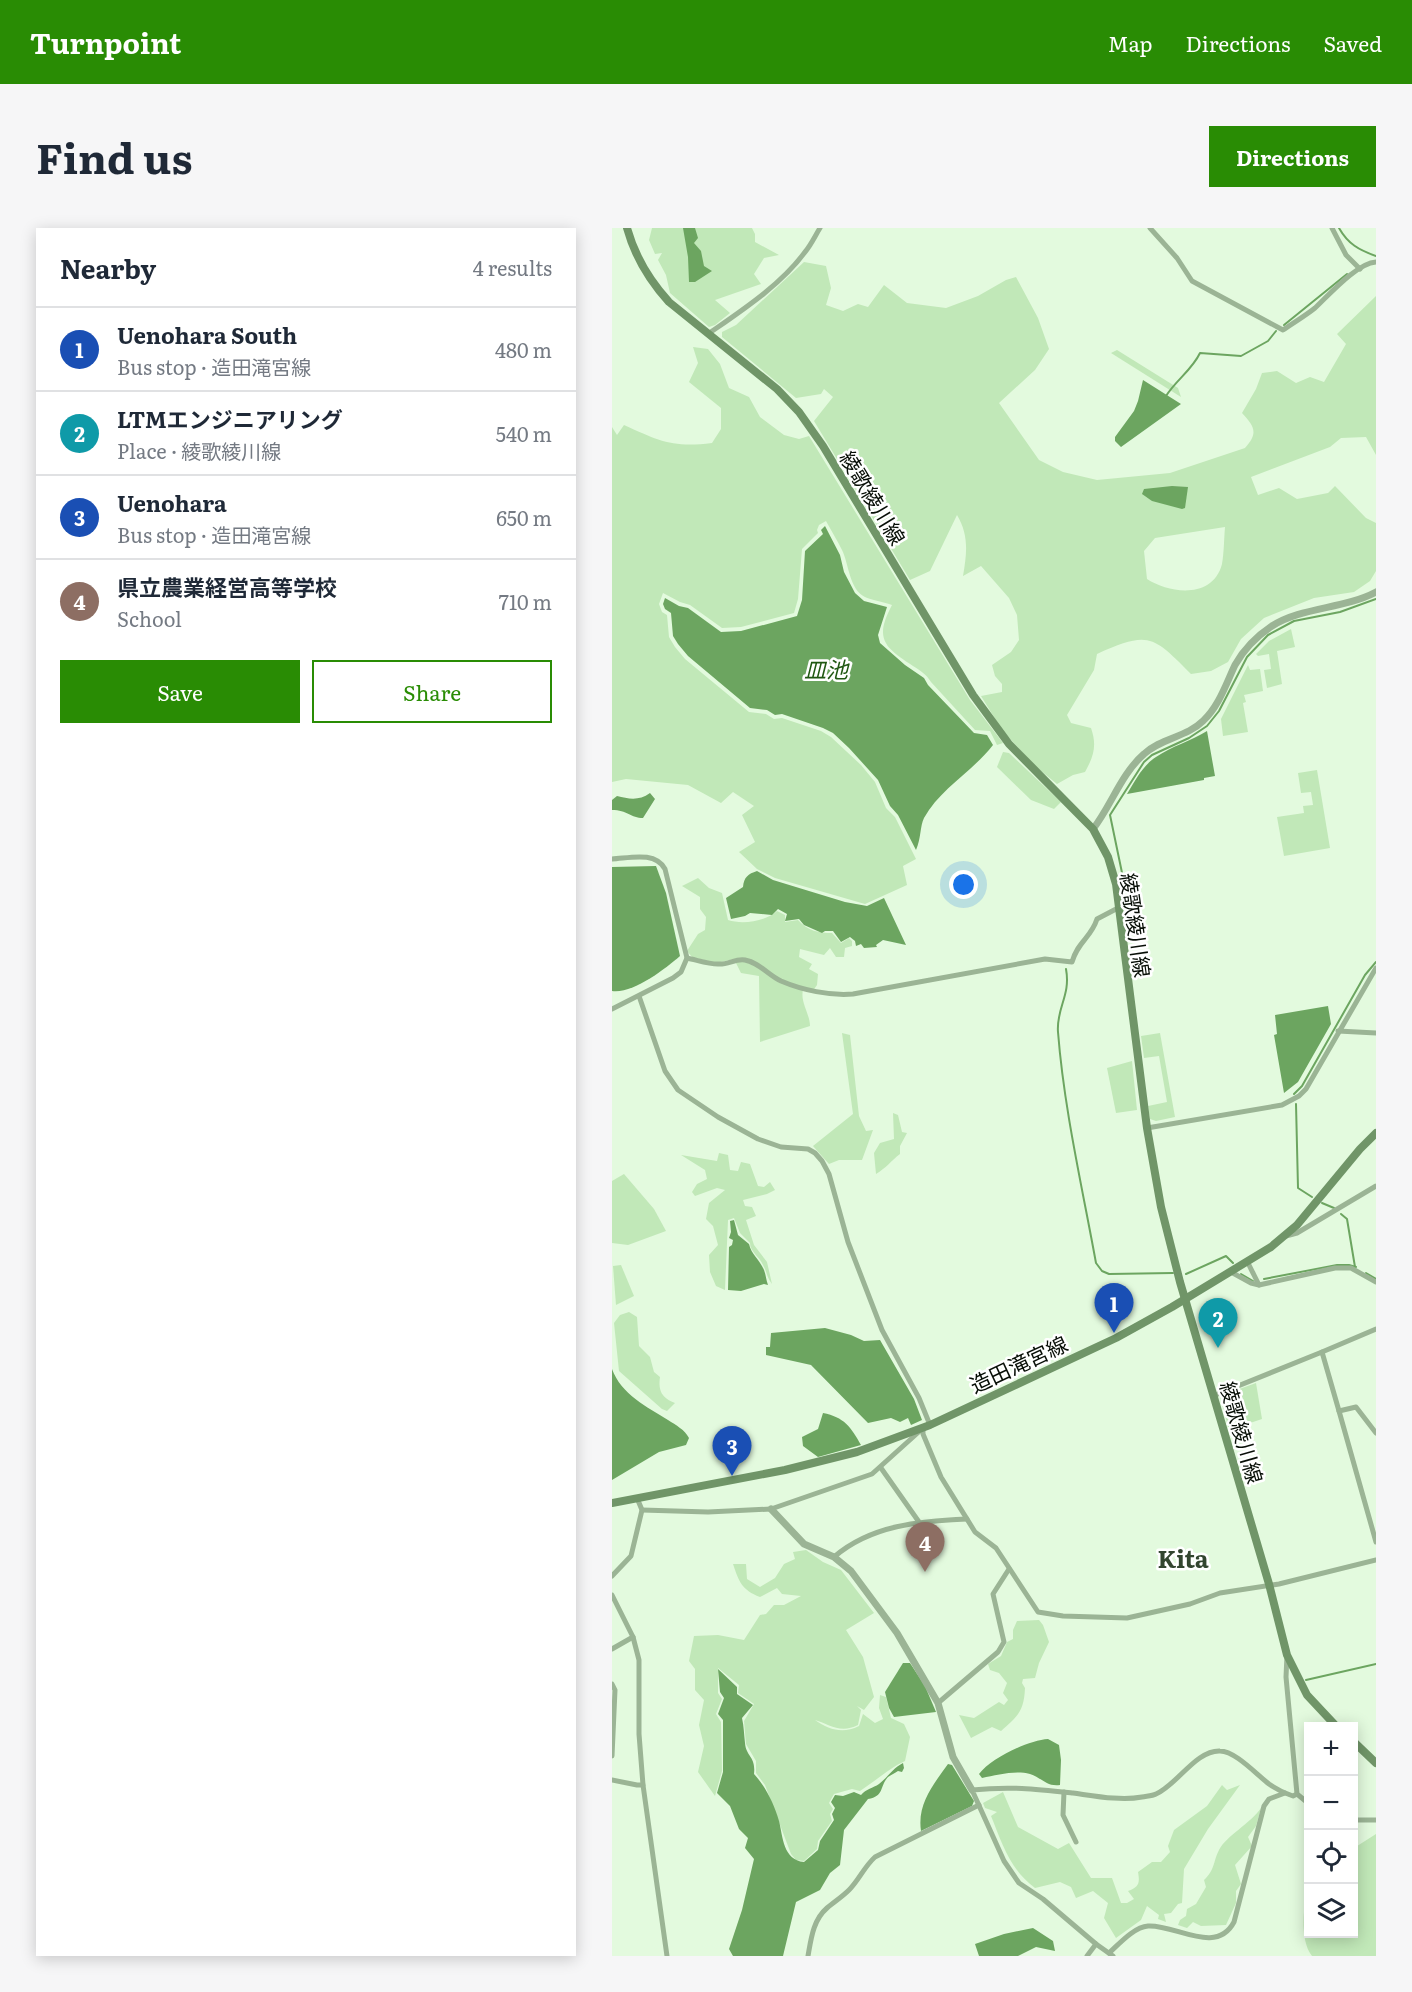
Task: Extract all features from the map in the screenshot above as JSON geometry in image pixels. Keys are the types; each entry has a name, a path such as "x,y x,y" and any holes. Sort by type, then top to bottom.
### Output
{"main road":[{"name":"綾歌綾川線","path":"627,228 637,257 654,285 678,311 777,389 799,412 823,446 985,713 1026,763 1093,829 1104,846 1111,864 1118,908 1147,1128 1161,1207 1185,1299 1269,1584 1287,1655 1307,1695 1332,1722"},
{"name":"造田滝宮線","path":"612,1503 816,1464 893,1440 926,1427 1125,1334 1248,1263 1285,1236 1376,1133"},
{"path":"1358,1747 1376,1763"}],"street":[{"path":"708,334 759,297 781,277 805,252 820,228"},
{"path":"1150,228 1177,258 1192,281 1283,330 1315,308 1360,269 1376,262"},
{"path":"1332,228 1346,255 1360,269"},
{"path":"1093,829 1129,772 1144,753 1154,746 1185,734 1203,721 1213,709 1236,663 1260,634 1290,617 1349,603 1376,592"},
{"path":"612,860 655,858 661,862 665,869 687,958 681,972 673,978 612,1009"},
{"path":"687,958 717,965 747,960 766,969 781,981 822,993 853,994 1045,959 1072,962 1077,946 1094,929 1097,920 1118,908"},
{"path":"1147,1128 1273,1107 1290,1101 1306,1089 1376,968"},
{"path":"639,996 665,1071 678,1090 718,1117 758,1139 787,1148 808,1149 822,1161 829,1174 848,1242 882,1330 919,1398 926,1427 923,1434 941,1477 980,1538 996,1548 1038,1612 1095,1618 1127,1618 1190,1604 1220,1593 1376,1560"},
{"path":"1338,1031 1376,1033"},
{"path":"1285,1236 1297,1233 1376,1186"},
{"path":"1248,1263 1259,1285"},
{"path":"1231,1272 1259,1285 1335,1268 1351,1268 1376,1282"},
{"path":"1213,1396 1376,1329"},
{"path":"1322,1352 1376,1542"},
{"path":"1339,1412 1356,1407 1376,1432"},
{"path":"642,1510 708,1512 771,1509 872,1474 926,1427"},
{"path":"881,1468 919,1522"},
{"path":"614,1574 631,1556 642,1510 637,1498"},
{"path":"771,1509 804,1544 834,1557 851,1571 897,1633 938,1703 953,1757 980,1805 1004,1861 1019,1883 1043,1899 1096,1944 1112,1954 1137,1930 1147,1926 1208,1938 1220,1936 1230,1930 1264,1806 1269,1799 1285,1793"},
{"path":"834,1557 856,1541 874,1533 919,1522 967,1519"},
{"path":"612,1566 614,1574"},
{"path":"938,1703 998,1652 1004,1642 993,1594 1009,1569"},
{"path":"612,1595 633,1637 639,1660 639,1734 643,1785 667,1956"},
{"path":"613,1646 633,1637"},
{"path":"1287,1655 1286,1677 1297,1794 1304,1800"},
{"path":"1286,1677 1297,1677"},
{"path":"612,1684 615,1690 612,1756"},
{"path":"972,1790 1006,1787 1138,1798 1155,1795 1202,1756 1222,1750 1233,1755 1270,1785 1293,1796 1297,1794"},
{"path":"612,1780 643,1785"},
{"path":"1064,1792 1063,1815 1076,1842"},
{"path":"808,1956 813,1931 824,1910 850,1890 867,1864 885,1852 980,1805"},
{"path":"1358,1821 1376,1820"},
{"path":"1087,1956 1096,1944"}],"shaded area":[{"path":"652,228 752,228 755,242 779,255 764,258 754,274 761,284 715,300 730,313 709,327 670,293 666,275 658,260 662,253 655,254 649,240"},
{"path":"804,262 826,266 831,288 826,305 843,311 858,304 868,307 884,285 907,303 946,308 978,296 1016,277 1038,318 1049,349 1035,370 999,403 1039,460 1063,472 1097,480 1170,473 1245,448 1252,438 1253,430 1250,422 1242,413 1262,373 1277,371 1296,383 1310,377 1324,382 1346,344 1337,334 1376,296 1376,455 1366,437 1341,438 1330,447 1251,477 1258,495 1279,488 1297,499 1328,493 1335,486 1366,518 1376,523 1376,571 1370,581 1354,592 1314,598 1264,618 1241,639 1228,662 1211,671 1191,674 1167,651 1149,641 1128,642 1097,654 1094,670 1067,715 1071,723 1091,728 1094,745 1091,761 1085,772 1073,775 1057,784 1035,766 1002,730 981,696 1002,692 1002,684 995,676 992,665 1011,652 1019,640 1017,615 1009,598 981,566 963,576 966,544 964,530 957,515 930,571 910,580 814,421 833,397 824,389 821,394 796,398 722,337 722,332 736,325","holes":["1225,527 1222,564 1210,583 1200,588 1178,590 1147,579 1144,551 1155,538"]},
{"path":"693,347 708,349 720,364 729,388 749,397 760,417 784,435 799,439 809,436 970,700 1003,743 997,745 990,731 975,730 925,675 889,647 883,634 892,605 867,598 856,588 842,550 826,521 819,525 818,533 802,549 798,599 794,613 741,627 722,628 690,605 663,593 659,604 662,612 667,615 669,637 685,659 749,712 766,714 774,719 782,718 821,731 831,737 861,765 875,782 886,808 895,817 916,859 903,866 907,885 865,904 775,878 757,869 739,852 755,842 742,815 754,806 733,792 721,803 688,785 626,779 612,782 612,427 617,435 624,425 666,442 687,445 712,443 721,429 721,408 689,382 698,363"},
{"path":"1117,350 1178,388 1181,397 1111,353"},
{"path":"1291,629 1295,647 1277,651 1282,684 1267,688 1264,670 1271,669 1269,654 1258,656 1256,654 1269,641"},
{"path":"1248,665 1250,670 1260,669 1263,691 1244,695 1246,702 1243,703 1248,732 1223,736 1221,719"},
{"path":"1003,752 1009,753 1061,802 1054,809 1031,800 997,767"},
{"path":"1317,770 1330,848 1284,856 1277,817 1304,813 1303,806 1313,805 1311,792 1301,793 1298,773"},
{"path":"698,878 709,888 722,893 728,920 754,921 777,911 785,915 785,922 798,920 814,931 832,933 841,943 849,938 852,941 852,946 845,948 844,957 836,957 830,948 824,955 800,949 799,957 812,964 809,969 818,974 817,985 812,992 803,990 802,994 810,1026 760,1042 759,976 741,973 734,959 716,963 692,957 687,951 698,934 705,930 706,917 700,909 700,897 682,886"},
{"path":"842,1033 850,1035 859,1116 866,1131 873,1130 862,1160 839,1160 829,1164 813,1146 853,1114"},
{"path":"1160,1033 1175,1117 1156,1121 1150,1119 1148,1106 1167,1102 1159,1056 1144,1058 1141,1036"},
{"path":"1132,1061 1137,1110 1116,1113 1107,1068"},
{"path":"893,1113 898,1115 902,1132 907,1133 900,1146 900,1154 876,1174 874,1153 880,1143 894,1139"},
{"path":"719,1153 728,1155 730,1170 738,1171 741,1162 750,1164 758,1186 764,1187 770,1182 775,1190 743,1200 745,1206 752,1207 756,1216 746,1220 754,1245 767,1262 772,1284 762,1262 750,1243 740,1233 734,1218 728,1220 725,1290 716,1286 710,1272 709,1255 718,1245 713,1226 706,1219 709,1203 725,1190 717,1188 695,1196 692,1192 697,1184 707,1179 705,1170 681,1155 717,1161"},
{"path":"624,1174 654,1209 666,1231 628,1245 612,1243 612,1181"},
{"path":"621,1265 634,1296 616,1305 613,1266"},
{"path":"629,1312 637,1317 639,1346 650,1357 654,1372 660,1377 662,1393 675,1403 667,1411 619,1371 614,1323 620,1315"},
{"path":"1256,1383 1262,1419 1229,1430 1220,1396"},
{"path":"806,1550 823,1562 841,1570 874,1613 846,1630 863,1657 874,1697 864,1710 857,1706 861,1710 858,1725 852,1728 835,1727 815,1720 831,1728 842,1730 847,1730 859,1726 863,1714 875,1723 883,1719 879,1708 880,1695 886,1697 891,1718 904,1724 910,1737 905,1761 860,1791 852,1789 834,1794 829,1803 833,1809 830,1814 832,1821 818,1841 817,1849 804,1861 796,1860 791,1854 765,1785 756,1773 756,1761 746,1744 744,1721 754,1704 738,1693 739,1685 718,1668 718,1693 722,1699 716,1714 721,1722 722,1771 715,1796 698,1772 704,1746 699,1725 704,1700 695,1690 695,1669 689,1661 694,1636 718,1635 744,1640 760,1615 766,1614 774,1605 784,1605 801,1596 782,1594 777,1588 760,1597 742,1585 733,1564 746,1564 747,1579 760,1587 775,1578 784,1564 795,1559 793,1552"},
{"path":"1039,1620 1049,1642 1035,1678 1023,1679 1022,1683 1025,1688 1019,1712 1001,1731 992,1727 971,1738 959,1715 974,1718 999,1702 1004,1705 1008,1700 1003,1693 1007,1683 999,1673 990,1670 988,1664 1001,1656 1007,1642 1013,1639 1013,1630 1017,1621"},
{"path":"1222,1785 1227,1790 1240,1785 1208,1829 1184,1869 1182,1903 1178,1904 1171,1913 1164,1914 1166,1922 1158,1919 1159,1915 1147,1906 1141,1920 1116,1938 1104,1918 1108,1903 1093,1891 1076,1898 1071,1887 1060,1882 1035,1888 1026,1881 1003,1846 991,1816 997,1812 985,1808 983,1803 1003,1792 1018,1827 1058,1849 1069,1843 1091,1878 1112,1878 1121,1903 1127,1903 1134,1899 1128,1891 1138,1884 1138,1872 1152,1862 1161,1862 1170,1852 1168,1846 1174,1830 1207,1806"},
{"path":"1261,1808 1256,1826 1248,1837 1252,1846 1235,1865 1241,1884 1236,1891 1236,1903 1226,1925 1201,1926 1193,1922 1187,1928 1178,1925 1180,1920 1186,1916 1187,1909 1196,1904 1206,1887 1204,1880 1212,1869 1222,1845"},
{"path":"1376,1834 1376,1956 1312,1956 1305,1938 1358,1938 1358,1845"}],"water":[{"path":"683,228 695,228 698,238 694,243 701,251 704,266 712,271 695,282 689,282"},
{"path":"1143,380 1181,404 1121,447 1115,441 1115,437 1134,411"},
{"path":"1188,487 1185,508 1152,501 1142,494 1144,489"},
{"name":"皿池","path":"825,526 840,555 844,572 855,593 864,601 887,607 878,635 880,643 924,678 974,733 987,735 993,745 931,808 924,818 916,850 898,815 890,806 878,780 849,748 833,733 823,728 782,714 775,715 767,710 750,708 688,656 673,636 671,613 665,609 663,604 665,598 688,608 721,632 741,631 797,616 802,600 805,551 823,534 821,530"},
{"path":"1207,731 1215,776 1127,794 1151,760"},
{"path":"650,793 655,799 643,818 612,810 612,800 617,796 634,799"},
{"path":"656,866 666,893 680,956 639,985 612,991 612,867"},
{"path":"757,871 773,880 845,902 867,906 884,898 906,945 883,940 876,945 877,947 864,948 861,944 856,946 855,941 850,937 841,942 833,931 822,933 804,925 799,919 785,921 787,914 778,909 772,915 750,913 731,919 726,898 743,887 747,876"},
{"path":"1328,1006 1331,1024 1298,1082 1284,1093 1274,1035 1277,1034 1275,1015"},
{"path":"734,1220 738,1235 749,1244 762,1266 768,1285 764,1284 741,1291 728,1290 729,1247 733,1240 729,1238 730,1221"},
{"path":"825,1328 864,1341 880,1340 914,1399 922,1420 911,1425 908,1418 900,1422 891,1418 868,1423 811,1365 766,1355 766,1347 770,1347 771,1333"},
{"path":"612,1369 628,1393 680,1428 689,1438 686,1445 659,1452 612,1480"},
{"path":"823,1413 842,1420 861,1445 818,1457 803,1446 802,1437 818,1429"},
{"path":"903,1663 910,1663 925,1686 936,1712 894,1717 885,1692"},
{"path":"718,1669 737,1687 737,1694 753,1705 742,1718 746,1748 754,1764 754,1774 766,1790 775,1808 785,1847 797,1860 804,1862 818,1850 820,1841 834,1820 832,1814 835,1808 831,1802 835,1795 843,1796 854,1792 861,1795 879,1784 903,1763 902,1772 898,1771 888,1777 877,1796 868,1799 844,1830 840,1865 830,1873 820,1890 796,1902 783,1956 733,1956 729,1949 742,1910 754,1859 745,1848 748,1838 739,1829 730,1806 717,1793 723,1772 723,1720 718,1714 724,1698 720,1692"},
{"path":"1048,1739 1059,1745 1060,1785 1052,1785 1024,1773 1006,1773 982,1778 979,1774 992,1762 1011,1751"},
{"path":"948,1764 952,1765 974,1801 972,1806 921,1831 921,1812 927,1795"},
{"path":"1033,1928 1053,1941 1055,1951 1036,1947 1018,1956 979,1956 975,1944 1004,1934"}],"waterway":[{"path":"1339,228 1355,246 1376,256"},
{"path":"1284,325 1347,274"},
{"path":"1166,396 1193,365 1200,353 1241,356 1268,341 1276,331"},
{"path":"1126,892 1110,815 1144,762 1152,755 1189,738 1207,726 1219,711 1247,657 1268,635 1294,621 1340,612 1376,599"},
{"path":"1294,1094 1302,1086 1365,975 1376,962"},
{"path":"1066,969 1067,987 1059,1016 1058,1032 1064,1090 1096,1263 1102,1271 1109,1274 1173,1273"},
{"path":"1296,1104 1298,1188 1312,1197"},
{"path":"1322,1203 1334,1208"},
{"path":"1341,1214 1347,1219 1355,1267"},
{"path":"1186,1274 1226,1256 1233,1263"},
{"path":"1264,1279 1337,1265 1356,1267"},
{"path":"1366,1273 1376,1279"},
{"path":"1241,1274 1253,1281"},
{"path":"1306,1680 1376,1664"}],"place":[{"name":"Uenohara South","path":"1114,1333"},
{"name":"LTMエンジニアリング","path":"1218,1348"},
{"name":"Uenohara","path":"732,1476"},
{"name":"県立農業経営高等学校","path":"925,1572"}],"district":[{"name":"Kita","path":"1183,1557"}]}
